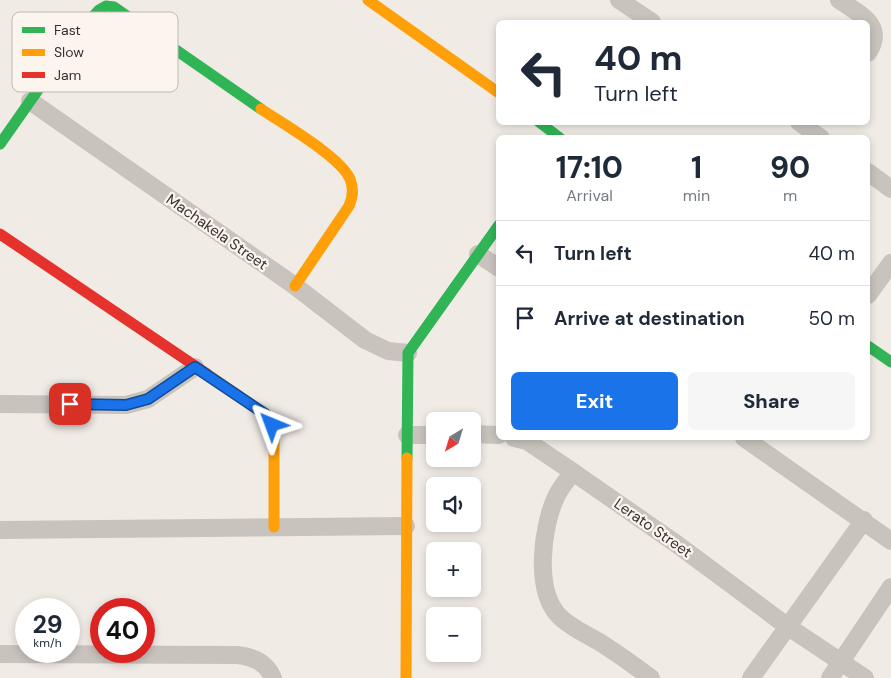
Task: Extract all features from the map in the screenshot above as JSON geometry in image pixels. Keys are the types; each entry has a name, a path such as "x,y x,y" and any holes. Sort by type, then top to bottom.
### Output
{"street":[{"path":"368,0 496,91"},
{"path":"619,0 649,20"},
{"path":"839,0 866,20"},
{"path":"98,12 106,6 114,7 121,12"},
{"path":"870,23 874,37 870,49"},
{"path":"178,51 319,148 344,169 350,179 354,196 349,206 295,286"},
{"path":"0,144 36,92"},
{"name":"Machakela Street","path":"30,101 295,286 365,340 388,351 408,353"},
{"path":"543,125 556,135"},
{"path":"870,173 891,189"},
{"path":"406,678 408,353 496,229"},
{"path":"0,234 265,414 272,425 274,436 274,527"},
{"path":"478,254 496,266"},
{"path":"870,292 891,263"},
{"path":"870,347 891,362"},
{"path":"0,404 126,405 148,399 195,367"},
{"path":"407,435 426,435"},
{"path":"481,435 496,436"},
{"name":"Lerato Street","path":"523,440 573,472 678,545 787,626 865,678"},
{"path":"747,440 864,520 891,541"},
{"path":"573,472 556,498 547,526 543,560 546,588 551,605 570,626 599,642 652,678"},
{"path":"751,678 864,520"},
{"path":"0,530 406,526"},
{"path":"830,678 891,587"},
{"path":"0,654 237,655 259,660 269,669 274,678"}],"traffic: fast":[{"path":"97,12 106,6 114,7 121,12"},
{"path":"178,51 261,109"},
{"path":"0,144 37,92"},
{"path":"543,125 556,135"},
{"path":"407,458 408,353 496,229"},
{"path":"870,347 891,362"}],"traffic: slow":[{"path":"368,0 496,91"},
{"path":"261,109 324,151 344,170 352,186 349,206 295,286"},
{"path":"207,374 265,414 272,425 274,436 274,527"},
{"path":"406,678 407,458"}],"traffic: jam":[{"path":"0,234 207,374"}],"route":[{"path":"70,404 126,405 148,399 195,367 265,414 272,425"}]}
